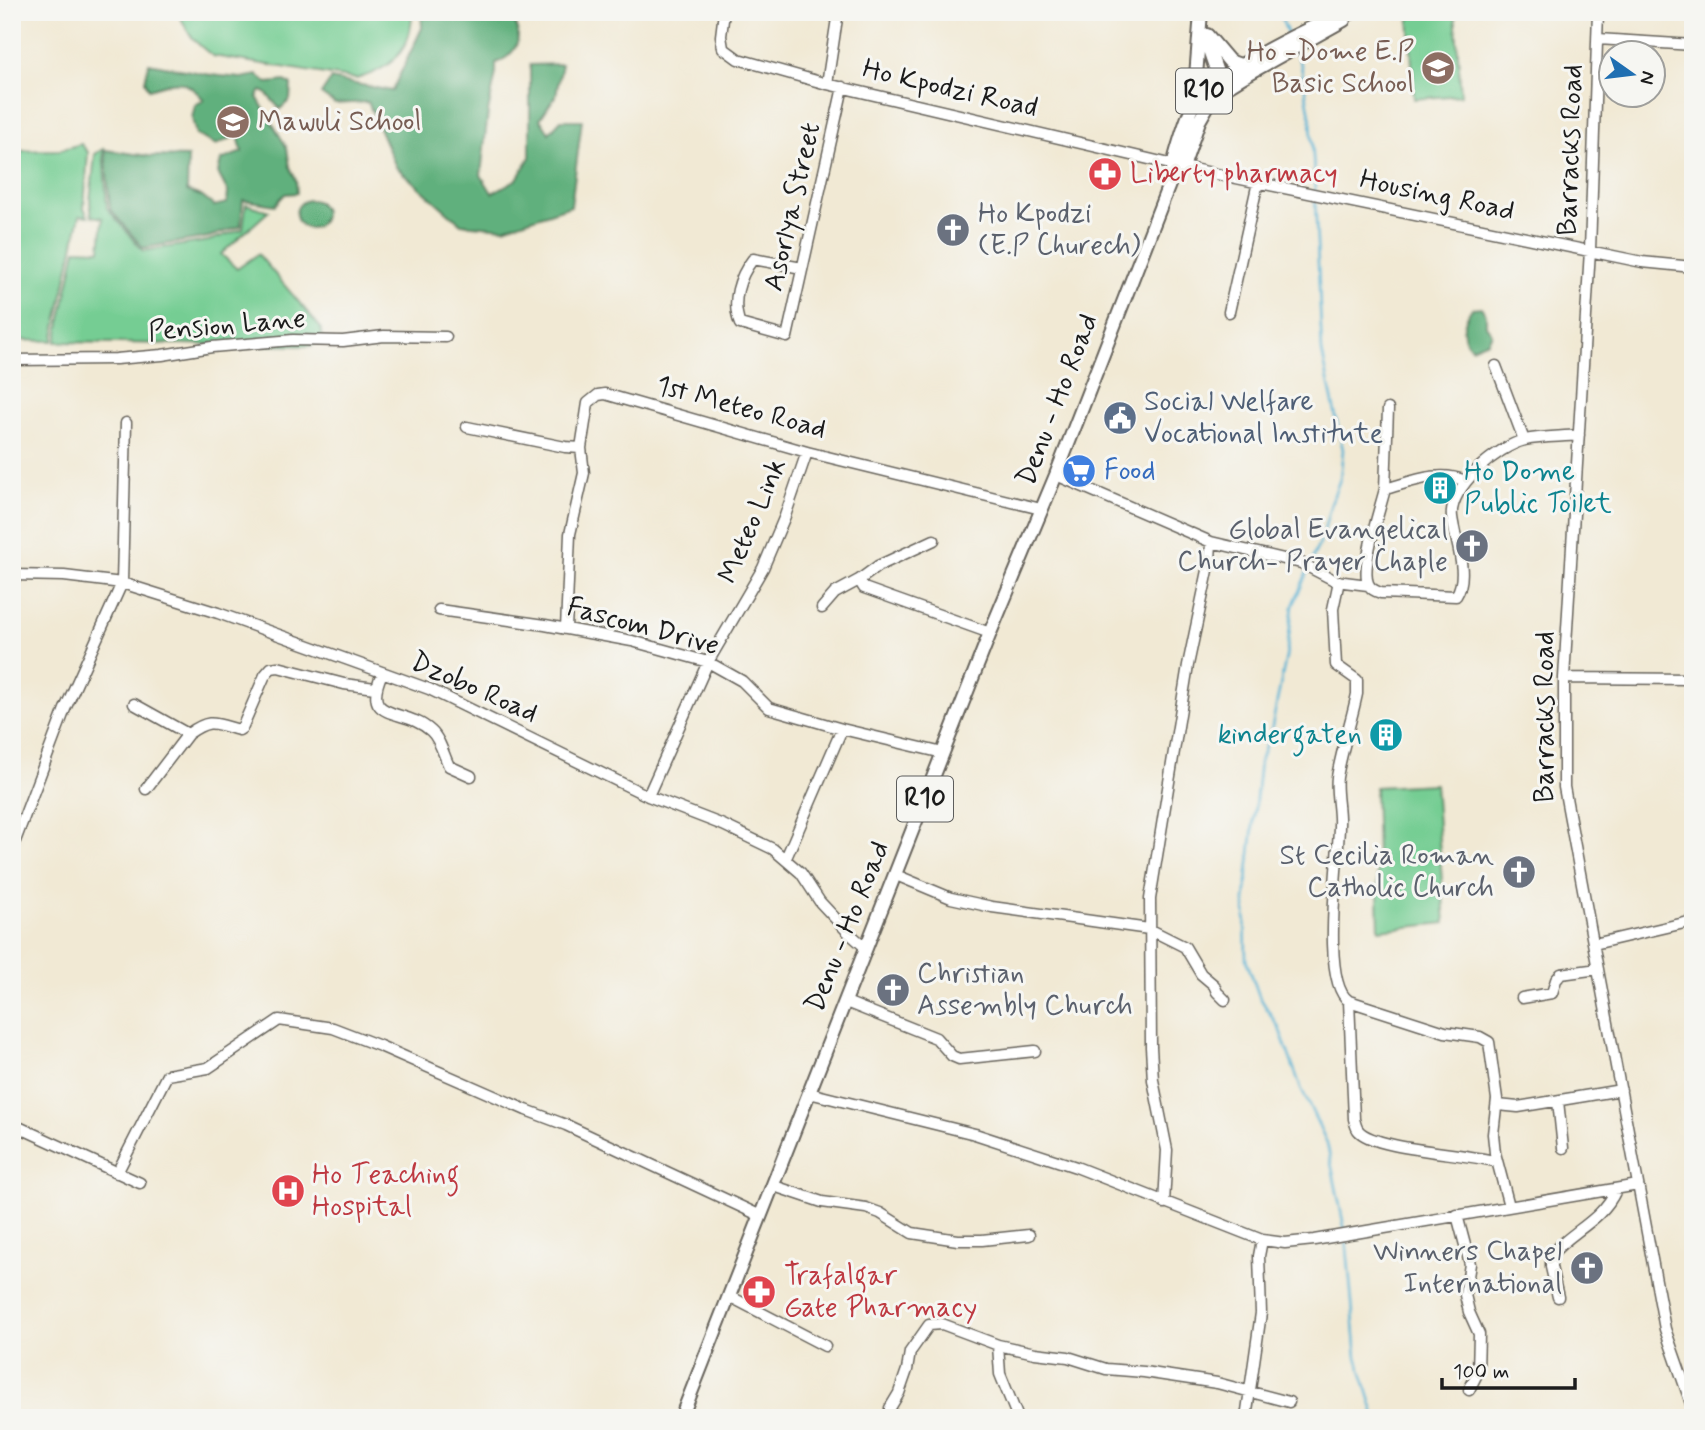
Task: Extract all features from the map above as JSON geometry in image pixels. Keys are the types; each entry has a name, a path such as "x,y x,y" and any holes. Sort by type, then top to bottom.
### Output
{"main road":[{"name":"Denu - Ho Road","path":"681,1418 1177,165 1205,108 1221,84 1243,66 1341,23 1352,13"},
{"path":"1201,18 1219,51 1229,61 1243,66"},
{"path":"1201,18 1221,84"},
{"path":"1194,102 1201,18"},
{"name":"Denu - Ho Road","path":"1177,165 1194,102 1210,85 1221,84 1292,44"}],"street":[{"name":"Ho Kpodzi Road","path":"724,12 721,37 723,48 738,59 843,88 1177,165"},
{"path":"827,84 838,12"},
{"name":"Barracks Road","path":"1598,12 1598,38"},
{"path":"1666,43 1693,45"},
{"name":"Asorlya Street","path":"802,268 753,259 738,290 735,312 740,324 787,337 843,88"},
{"name":"Barracks Road","path":"1596,92 1590,250 1564,678 1564,787 1665,1329 1693,1409"},
{"name":"Housing Road","path":"1177,165 1642,262 1693,267"},
{"path":"1229,313 1258,182"},
{"name":"Pension Lane","path":"12,360 116,359 293,340 343,341 384,336 446,337"},
{"path":"1496,366 1524,440"},
{"name":"1st Meteo Road","path":"582,448 588,403 592,398 605,394 807,452 1041,509"},
{"path":"1371,588 1367,571 1370,544 1385,489 1388,409"},
{"path":"12,849 65,709 122,583 126,424"},
{"path":"467,427 582,448 584,473 569,545 566,629"},
{"path":"1056,475 1211,542 1305,565 1339,581 1381,593 1456,596 1462,588 1462,572 1452,514 1454,502 1465,481 1493,457 1524,440 1579,435"},
{"name":"Meteo Link","path":"648,796 708,662 763,568 785,516 807,452"},
{"path":"1385,489 1438,475 1453,475 1465,481"},
{"path":"822,608 835,593 878,566 934,540"},
{"path":"1164,1203 1167,1150 1153,1080 1149,929 1152,886 1188,665 1210,561 1211,542"},
{"name":"Dzobo Road","path":"12,575 64,576 122,583 218,613 429,689 648,796 723,825 773,849 801,873 827,910 866,948"},
{"path":"859,580 864,588 990,633"},
{"path":"1339,581 1333,609 1336,665 1357,680 1352,718 1337,780 1340,821 1332,914 1335,943 1333,967 1342,997 1349,1001 1445,1032 1485,1039 1490,1050 1498,1105 1493,1134 1497,1162 1509,1206"},
{"name":"Fascom Drive","path":"439,610 632,641 708,662 742,681 769,708 943,753"},
{"path":"146,789 188,734 202,724 213,721 239,730 242,728 265,675 271,668 292,669 344,684 375,688"},
{"path":"382,673 375,688 374,698 378,706 422,724 435,734 449,766 471,776"},
{"path":"1564,678 1693,678"},
{"path":"134,704 188,734"},
{"path":"786,858 842,729"},
{"path":"896,875 951,898 992,907 1149,929 1185,947 1201,974 1225,1000"},
{"path":"1594,944 1693,921"},
{"path":"1522,998 1552,993 1561,974 1598,969"},
{"path":"1349,1001 1354,1119 1358,1129 1372,1139 1436,1152 1481,1156 1497,1162"},
{"path":"846,1002 936,1038 952,1056 959,1059 1035,1051"},
{"path":"117,1173 167,1075 208,1068 279,1020 333,1028 380,1046 566,1125 761,1216"},
{"path":"1498,1105 1518,1107 1621,1090"},
{"path":"809,1093 975,1134 1076,1167 1262,1240 1285,1242 1350,1233 1638,1185"},
{"path":"1558,1101 1563,1148"},
{"path":"12,1124 140,1183"},
{"path":"774,1186 822,1202 873,1211 896,1221 912,1233 958,1240 1029,1235"},
{"path":"1558,1297 1550,1255 1595,1219 1611,1200 1615,1190"},
{"path":"1457,1215 1470,1264 1465,1295 1479,1334 1478,1372 1469,1390"},
{"path":"1246,1418 1261,1313 1258,1256 1262,1240"},
{"path":"729,1296 825,1346"},
{"path":"890,1418 890,1408 899,1393 910,1352 929,1325 942,1324 998,1345 1068,1357 1106,1369 1156,1374 1248,1391 1289,1402"},
{"path":"998,1345 1000,1374 1018,1418"}],"green space":[{"path":"179,12 412,12 404,48 380,70 356,79 213,56 192,37"},
{"path":"421,12 500,12 500,15 514,21 517,28 516,47 496,63 488,112 481,175 492,193 517,179 530,157 530,65 562,64 556,95 540,119 549,133 561,120 582,120 571,206 504,228 461,224 396,167 368,102 335,104 321,94 331,79 392,91 422,28"},
{"path":"1455,12 1461,95 1414,99 1409,15"},
{"path":"149,63 211,75 241,78 257,75 268,83 285,81 291,84 290,100 280,109 266,93 261,91 257,97 287,148 297,193 285,194 275,205 243,200 241,226 209,237 143,248 110,209 105,150 149,156 188,157 187,191 201,196 214,206 227,203 228,192 218,173 221,160 242,152 238,135 216,145 196,135 192,118 195,105 204,100 191,87 179,82 149,89 145,81"},
{"path":"81,144 88,152 84,208 88,216 80,215 53,341 12,340 12,151 60,150"},
{"path":"103,149 107,208 143,251 208,241 243,229 246,204 269,211 221,254 237,269 258,254 320,327 323,337 311,346 56,342 76,249 100,250 103,218 92,216 90,202 95,154"},
{"path":"310,200 320,204 324,214 320,224 310,228 300,224 296,214 300,204"},
{"path":"1481,307 1486,314 1486,325 1492,333 1488,341 1471,348 1464,333 1466,318 1472,308"},
{"path":"1435,784 1445,923 1379,930 1375,787"}],"waterway":[{"path":"1280,15 1288,35"},
{"path":"1295,50 1301,65 1311,121 1315,192"},
{"path":"1315,198 1322,352 1343,450 1340,479 1323,534 1293,606 1272,726 1260,761 1245,900 1246,959 1259,996 1279,1028 1301,1088 1327,1143 1345,1231"},
{"path":"1346,1237 1357,1357 1376,1418"}],"place":[{"name":"Ho -Dome E.P Basic School","path":"1438,68"},
{"name":"Mawuli School","path":"233,122"},
{"name":"Liberty pharmacy","path":"1105,174"},
{"name":"Ho Kpodzi (E.P Churech)","path":"953,230"},
{"name":"Social Welfare Vocational Institute","path":"1120,418"},
{"name":"Food","path":"1079,471"},
{"name":"Ho Dome Public Toilet","path":"1440,488"},
{"name":"Global Evangelical Church- Prayer Chaple","path":"1472,546"},
{"name":"kindergaten","path":"1386,735"},
{"name":"St Cecilia Roman Catholic Church","path":"1519,872"},
{"name":"Christian Assembly Church","path":"893,990"},
{"name":"Ho Teaching Hospital","path":"288,1191"},
{"name":"Winners Chapel International","path":"1587,1268"},
{"name":"Trafalgar Gate Pharmacy","path":"759,1292"}]}
